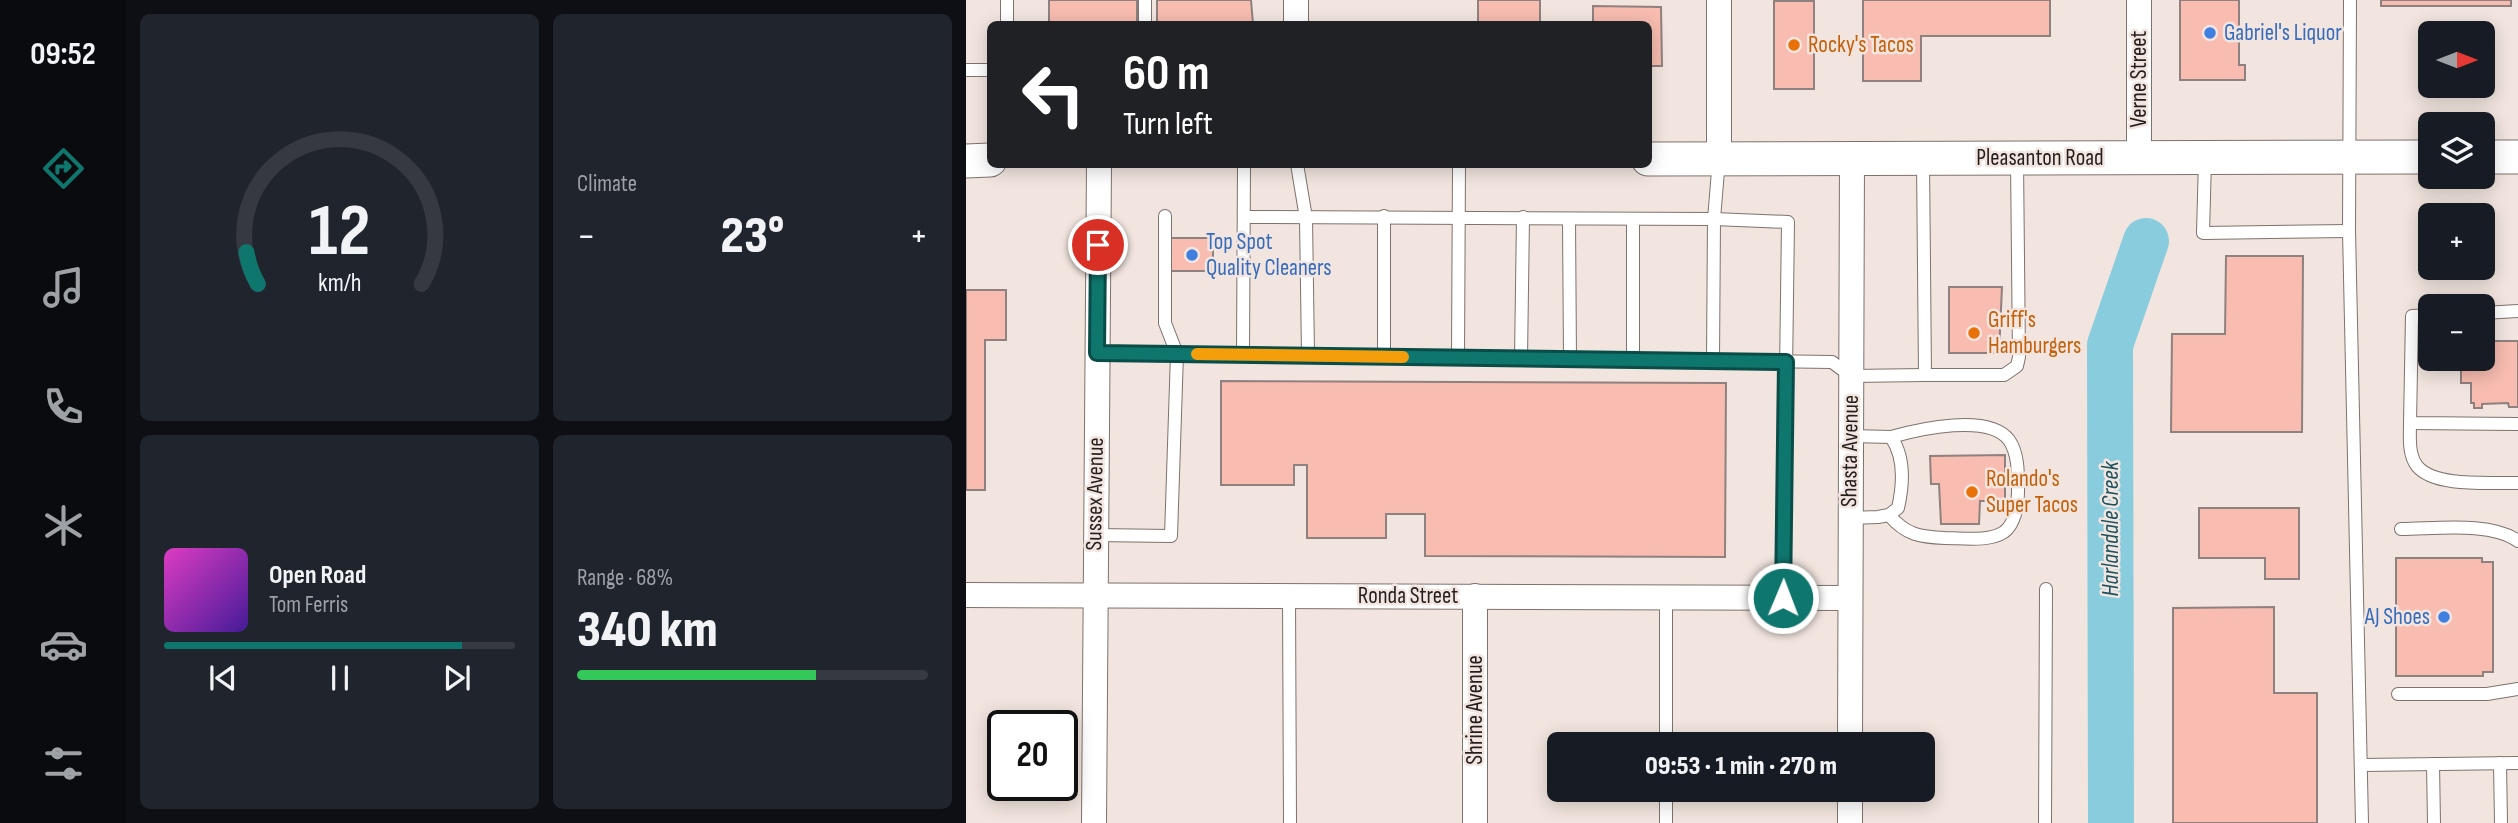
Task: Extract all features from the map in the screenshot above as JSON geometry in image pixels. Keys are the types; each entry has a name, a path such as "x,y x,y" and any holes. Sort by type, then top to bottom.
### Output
{"main road":[{"name":"Pleasanton Road","path":"1652,159 2418,157"},
{"path":"2495,157 2518,157"},
{"path":"966,160 987,160"}],"street":[{"path":"1296,0 1296,21"},
{"path":"1719,0 1719,159"},
{"name":"Verne Street","path":"2139,0 2139,158"},
{"name":"Shasta Avenue","path":"1850,732 1852,158"},
{"name":"Sussex Avenue","path":"1094,823 1099,168"},
{"name":"Ronda Street","path":"966,595 1849,598"},
{"name":"Shrine Avenue","path":"1475,596 1475,823"},
{"path":"1850,802 1850,823"}],"lane":[{"path":"1007,0 1007,21"},
{"path":"1145,0 1145,21"},
{"path":"2350,0 2349,231 2362,823"},
{"path":"966,69 987,69"},
{"path":"1923,158 1925,375"},
{"path":"1097,353 1832,362 1851,376 2004,375 2017,366 2020,358 2017,158"},
{"path":"1713,361 1714,219 1719,159"},
{"path":"2205,159 2203,233 2349,231"},
{"path":"1243,355 1244,168"},
{"path":"1298,168 1306,218 1308,354"},
{"path":"1458,358 1459,168"},
{"path":"1095,535 1171,536 1177,354 1165,323 1165,216"},
{"path":"1384,216 1384,356"},
{"path":"1244,217 1523,217 1788,222 1783,598"},
{"path":"1521,359 1523,217"},
{"path":"1569,219 1570,359"},
{"path":"1633,219 1633,360"},
{"path":"2495,313 2518,312"},
{"path":"2418,316 2412,316 2410,423 2410,450 2418,467 2446,481 2518,483"},
{"path":"2410,423 2518,424"},
{"path":"1851,436 1891,438 1940,427 1988,426 2001,431 2011,442 2016,456 2018,501 2014,519 2004,531 1984,538 1911,535 1899,527 1889,515"},
{"path":"1850,518 1889,515 1898,508 1901,493 1898,447 1891,438"},
{"path":"2401,528 2490,529 2508,534 2518,541"},
{"path":"2045,823 2046,589"},
{"path":"1289,596 1290,823"},
{"path":"1666,597 1666,732"},
{"path":"2399,694 2487,694 2518,689"},
{"path":"2500,763 2501,823"},
{"path":"2362,765 2518,763"},
{"path":"2433,764 2434,823"},
{"path":"1666,802 1666,823"}],"building":[{"path":"1049,0 1137,0 1137,21 1049,21"},
{"path":"1157,0 1251,0 1253,21 1157,21"},
{"path":"1478,0 1540,0 1540,21 1478,21"},
{"path":"1863,0 2050,0 2050,36 1921,36 1921,81 1863,81"},
{"name":"Gabriel's Liquor","path":"2180,0 2239,0 2239,65 2245,65 2245,80 2180,80"},
{"path":"2381,0 2511,0 2511,6 2381,6"},
{"name":"Rocky's Tacos","path":"1774,1 1814,1 1814,89 1774,89"},
{"path":"1593,6 1661,7 1662,66 1652,66 1652,21 1593,21"},
{"name":"Top Spot Quality Cleaners","path":"1171,238 1213,238 1213,271 1171,271"},
{"path":"2226,256 2303,256 2302,432 2171,432 2172,334 2225,334"},
{"name":"Griff's Hamburgers","path":"1949,287 2002,287 1999,353 1949,353"},
{"path":"966,290 1006,290 1006,340 985,340 985,490 966,490"},
{"path":"2495,341 2518,341 2518,407 2509,407 2508,403 2482,404 2482,408 2474,408 2474,403 2471,403 2471,383 2461,383 2461,371 2495,371"},
{"path":"1221,381 1726,383 1725,557 1425,556 1425,514 1386,514 1386,538 1307,538 1307,465 1294,465 1294,485 1221,485"},
{"name":"Rolando's Super Tacos","path":"2005,455 2005,501 1980,501 1979,524 1941,524 1939,484 1931,484 1930,456"},
{"path":"2199,508 2299,508 2299,579 2265,579 2265,558 2199,558"},
{"name":"AJ Shoes","path":"2396,558 2482,558 2482,562 2493,562 2493,672 2483,672 2483,676 2396,676"},
{"path":"2274,607 2274,693 2317,693 2317,823 2173,823 2173,608"}],"waterway":[{"name":"Harlandale Creek","path":"2111,823 2110,345 2146,241"}],"slow traffic":[{"path":"1197,354 1403,357"}],"place":[{"name":"Gabriel's Liquor","path":"2210,33"},
{"name":"Rocky's Tacos","path":"1794,45"},
{"name":"Top Spot Quality Cleaners","path":"1192,255"},
{"name":"Griff's Hamburgers","path":"1974,333"},
{"name":"Rolando's Super Tacos","path":"1972,492"},
{"name":"AJ Shoes","path":"2444,617"}],"route":[{"path":"1098,245 1097,353 1786,362 1783,598"}]}
